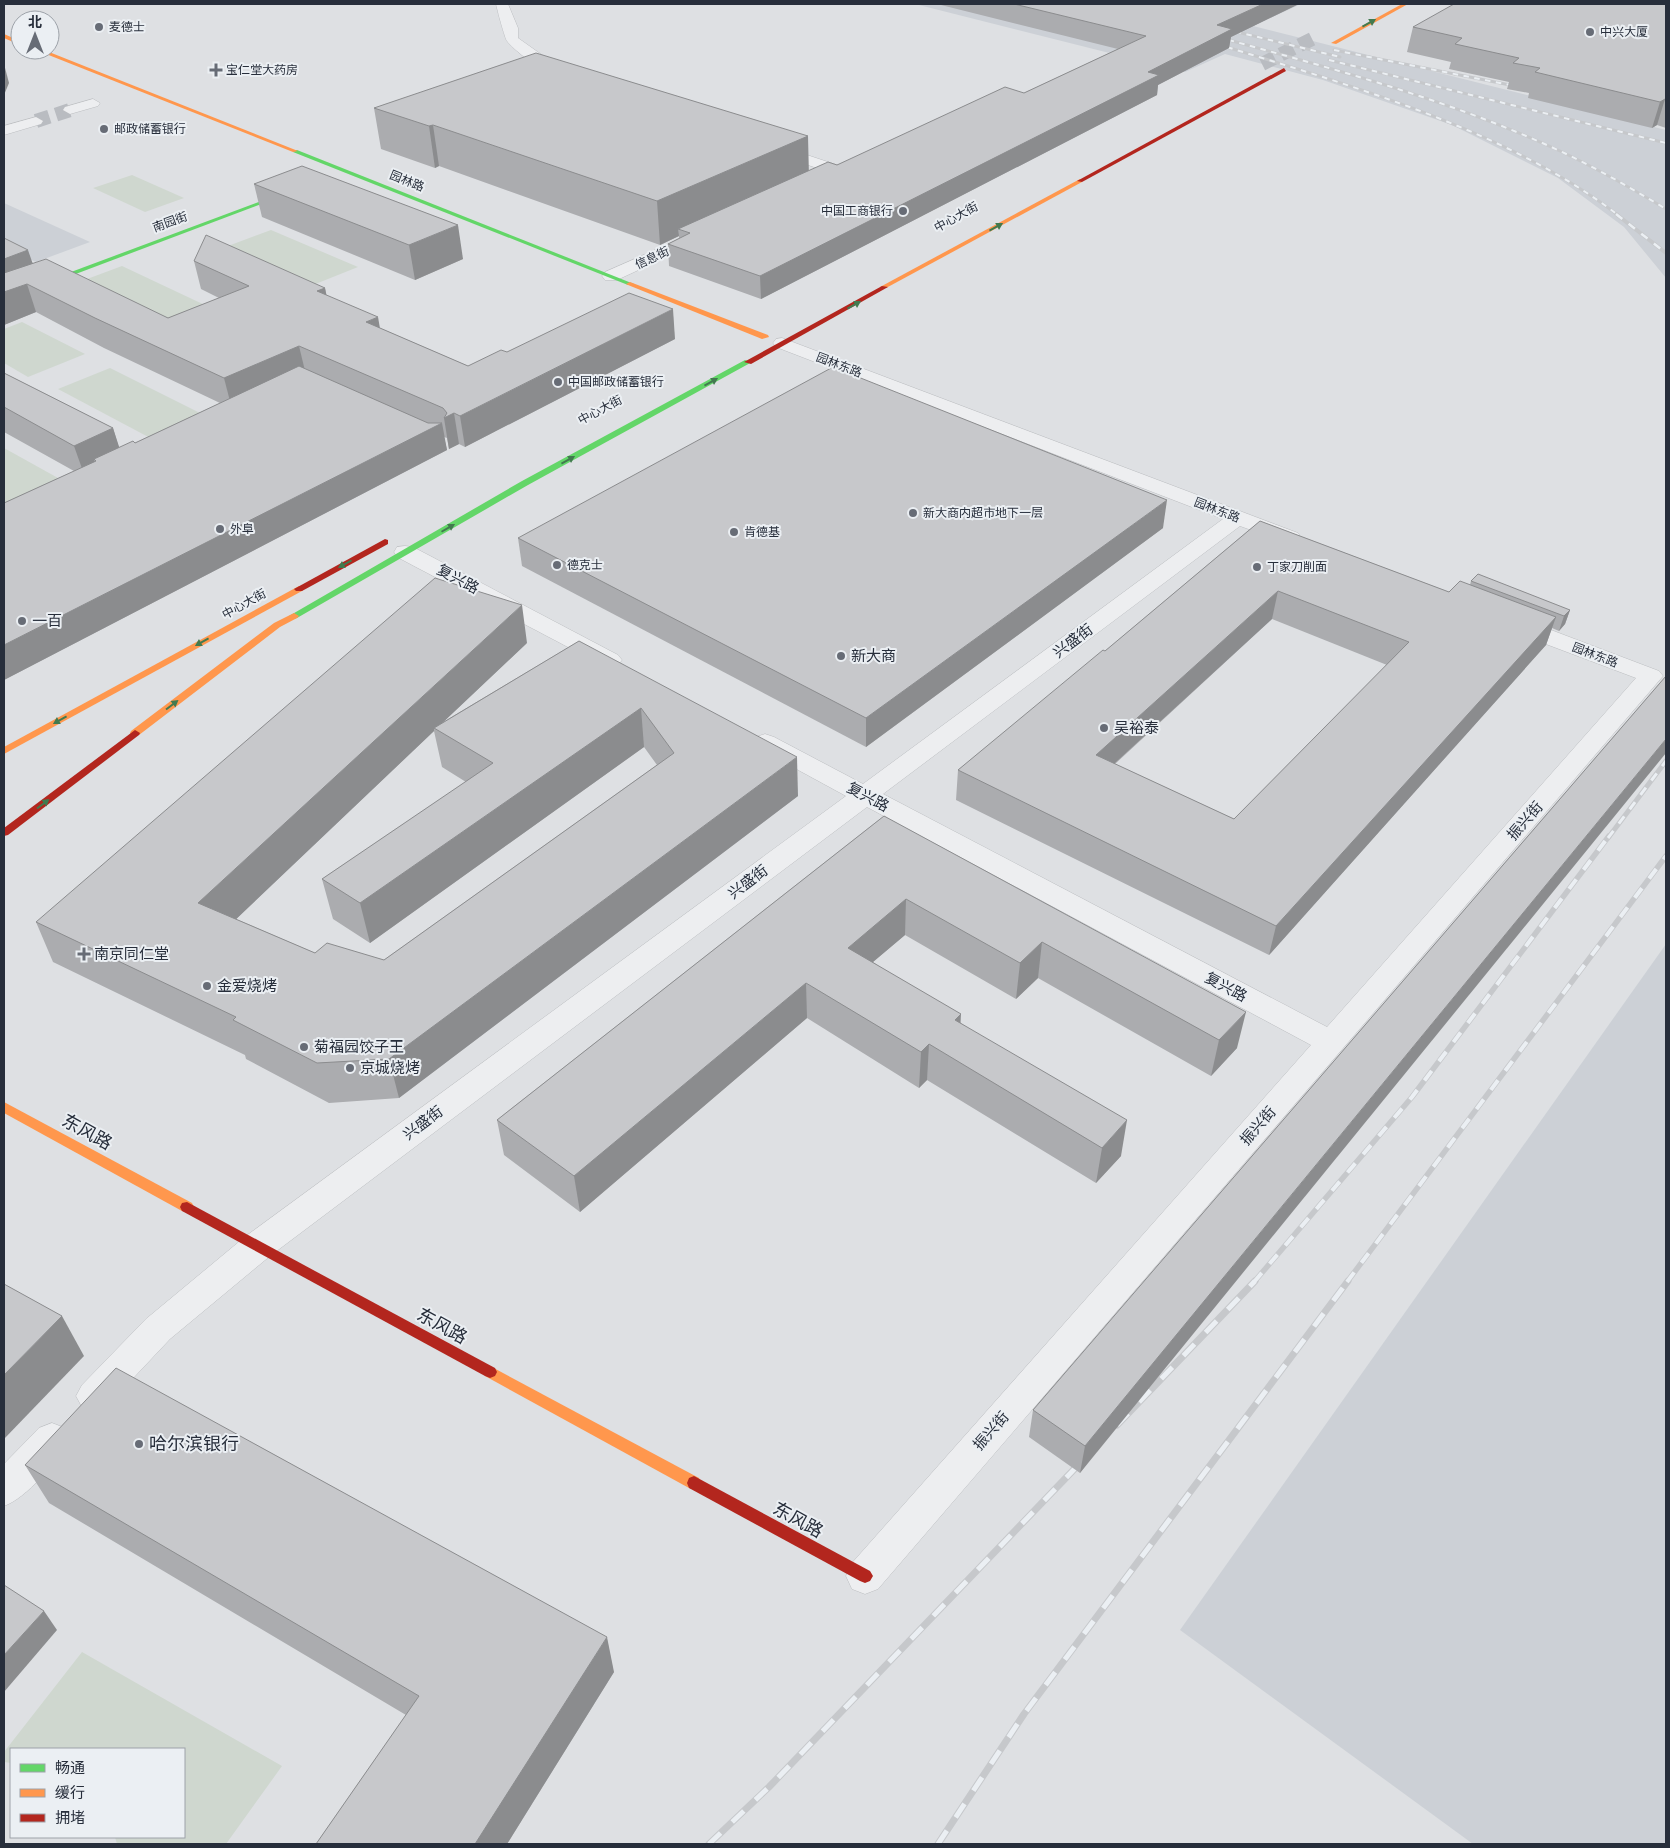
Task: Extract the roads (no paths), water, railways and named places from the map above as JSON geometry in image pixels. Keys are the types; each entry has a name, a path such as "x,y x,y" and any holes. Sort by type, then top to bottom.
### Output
{"street":[{"path":"502,4 511,28 512,39 528,54 572,82"},
{"path":"1334,43 1405,4"},
{"name":"园林路","path":"60,58 346,172 774,338"},
{"name":"中心大街","path":"4,751 401,544 526,484 774,338 1284,70"},
{"path":"70,110 93,103"},
{"path":"4,131 36,121"},
{"path":"756,144 841,171"},
{"path":"823,179 859,162"},
{"path":"328,178 346,172"},
{"name":"南园街","path":"4,298 302,188"},
{"name":"信息街","path":"612,276 715,229"},
{"name":"中心大街","path":"748,346 774,338"},
{"name":"园林东路","path":"774,338 1312,546"},
{"name":"兴盛街","path":"4,1489 158,1329 258,1246 1238,518"},
{"path":"4,833 278,625 401,544"},
{"name":"复兴路","path":"401,544 630,671"},
{"name":"园林东路","path":"1495,616 1651,676"},
{"name":"振兴街","path":"865,1576 1651,676"},
{"name":"复兴路","path":"743,731 1331,1043"},
{"name":"东风路","path":"4,1107 865,1576"}],"tunnel":[{"path":"1262,64 1314,38"},
{"path":"36,121 70,110"}],"railway":[{"path":"1225,29 1340,57"},
{"path":"1218,37 1391,87 1476,116 1560,151 1613,178 1666,209"},
{"path":"1217,44 1373,94 1477,134 1527,158 1574,185 1618,215"},
{"path":"1334,50 1520,87"},
{"path":"1329,60 1666,143"},
{"path":"1616,214 1666,253"},
{"path":"1608,838 1666,761"},
{"path":"1254,1282 1412,1097 1609,836"},
{"path":"1347,1282 1666,856"},
{"path":"1117,1425 1255,1281"},
{"path":"938,1844 1024,1714 1348,1281"},
{"path":"709,1844 769,1787 1084,1459"}],"place":[{"name":"麦德士","path":"99,27"},
{"name":"中兴大厦","path":"1590,32"},
{"name":"宝仁堂大药房","path":"216,70"},
{"name":"邮政储蓄银行","path":"104,129"},
{"name":"中国工商银行","path":"903,211"},
{"name":"中国邮政储蓄银行","path":"558,382"},
{"name":"新大商内超市地下一层","path":"913,513"},
{"name":"外阜","path":"220,529"},
{"name":"肯德基","path":"734,532"},
{"name":"德克士","path":"557,565"},
{"name":"丁家刀削面","path":"1257,567"},
{"name":"一百","path":"22,621"},
{"name":"新大商","path":"841,656"},
{"name":"吴裕泰","path":"1104,728"},
{"name":"南京同仁堂","path":"84,954"},
{"name":"金爱烧烤","path":"207,986"},
{"name":"菊福园饺子王","path":"304,1047"},
{"name":"京城烧烤","path":"350,1068"},
{"name":"哈尔滨银行","path":"139,1444"}]}
